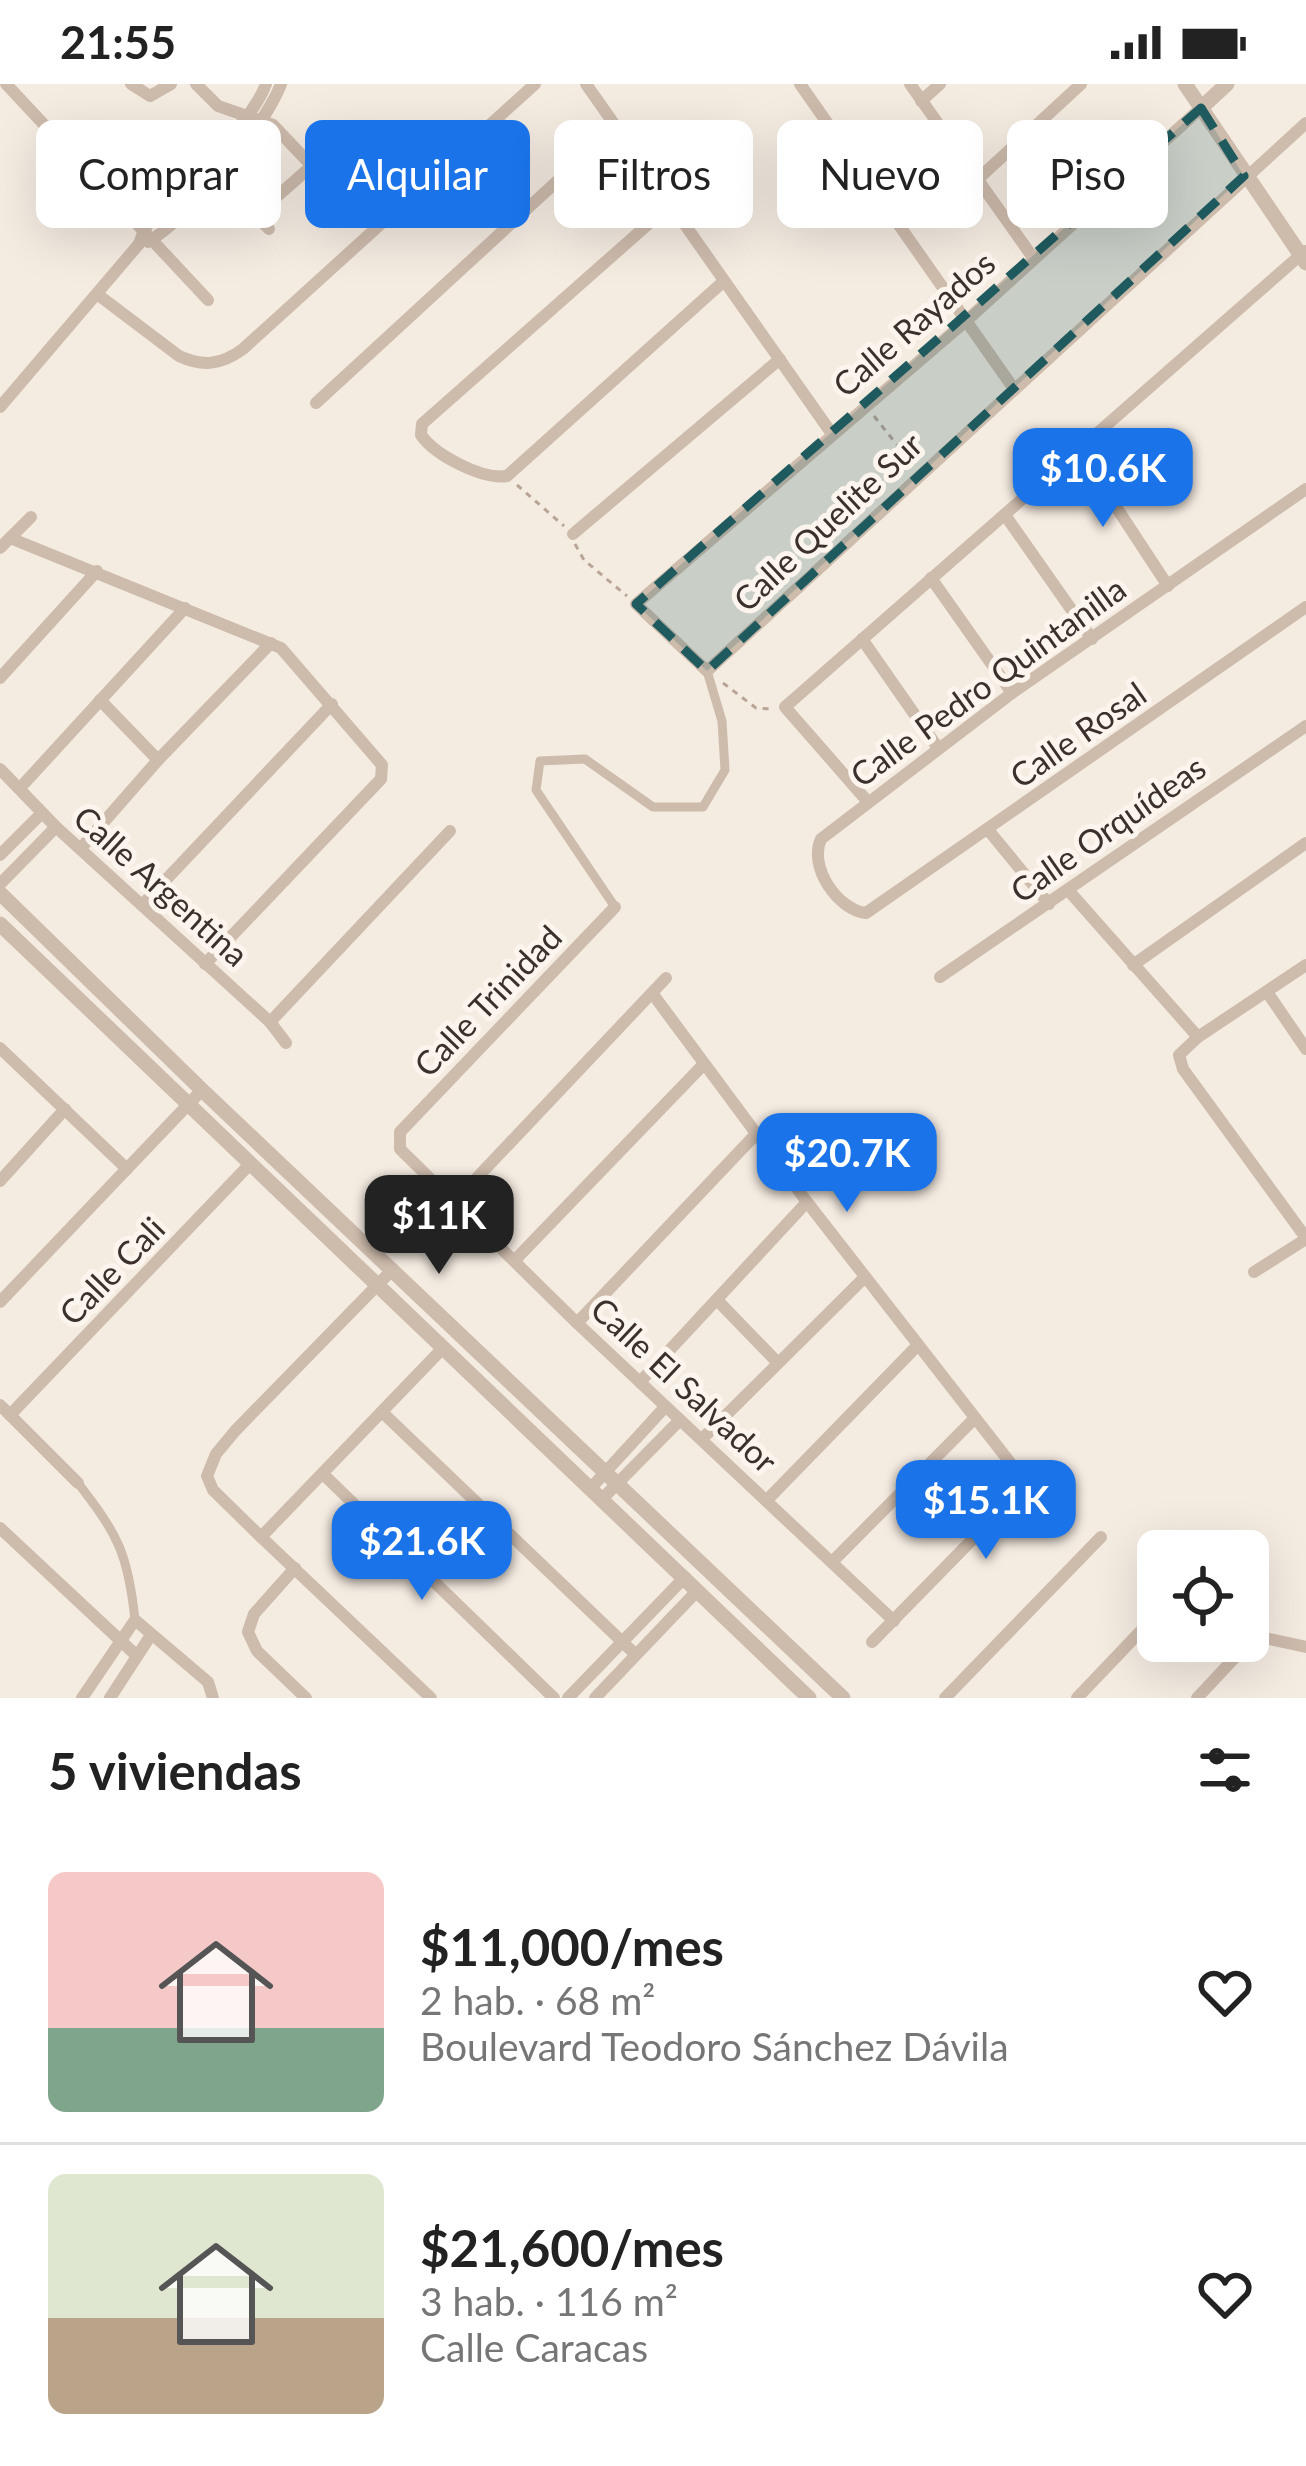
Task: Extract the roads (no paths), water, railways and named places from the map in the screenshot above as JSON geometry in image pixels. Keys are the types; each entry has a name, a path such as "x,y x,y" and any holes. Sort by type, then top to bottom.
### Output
{"street":[{"path":"131,84 150,96 171,84"},
{"path":"196,84 218,106 260,120"},
{"path":"245,120 266,84"},
{"path":"264,120 281,84"},
{"path":"97,294 179,356 193,362 223,362 535,84"},
{"path":"586,84 611,120"},
{"path":"800,84 1014,388"},
{"path":"910,84 935,120"},
{"path":"921,100 940,84"},
{"path":"983,174 1081,84"},
{"path":"868,802 784,707 1304,256 1244,176 1185,84"},
{"name":"Calle Rayados","path":"707,671 636,604 966,321 1227,84"},
{"path":"11,85 145,238 208,300"},
{"name":"Calle Quelite Sur","path":"707,671 1306,123"},
{"path":"281,132 305,158"},
{"path":"281,192 305,170"},
{"path":"316,403 554,184"},
{"path":"983,187 1034,259"},
{"path":"0,407 153,228"},
{"path":"145,238 157,228"},
{"path":"644,228 422,424 421,435 428,445 485,475 507,476 724,280"},
{"path":"688,228 832,434"},
{"path":"573,534 780,359"},
{"path":"1078,449 1168,586"},
{"name":"Calle Pedro Quintanilla","path":"879,906 866,913 847,907 821,872 816,849 820,839 1012,694 1306,489"},
{"path":"1005,514 1092,639"},
{"path":"31,517 5,543 98,571 289,653 382,765 381,779 205,964"},
{"path":"0,678 98,571"},
{"path":"932,578 1012,694"},
{"name":"Calle Rosal","path":"879,906 1306,607"},
{"path":"20,788 184,608"},
{"path":"862,639 938,748"},
{"path":"81,848 271,643"},
{"path":"615,907 536,790 540,761 585,759 652,807 703,807 725,770 722,721 707,671"},
{"path":"100,700 158,760"},
{"path":"142,905 332,704"},
{"name":"Calle Orquídeas","path":"940,976 1306,726"},
{"name":"Calle Argentina","path":"0,769 41,814 270,1022 286,1042"},
{"path":"0,855 41,814"},
{"path":"56,827 0,888 202,1090 843,1698"},
{"path":"270,1022 450,831"},
{"path":"988,831 1049,904"},
{"path":"1133,964 1306,843"},
{"path":"1068,890 1198,1037"},
{"name":"Calle Trinidad","path":"400,1132 615,907"},
{"path":"0,924 809,1698"},
{"path":"1254,1272 1306,1239 1183,1070 1179,1055 1198,1037 1306,965"},
{"path":"454,1202 666,978"},
{"path":"1267,992 1306,1049"},
{"path":"652,993 1021,1481 1015,1496 872,1642"},
{"path":"0,1048 127,1169"},
{"path":"515,1260 703,1065"},
{"path":"0,1302 202,1090"},
{"path":"2,1175 65,1109"},
{"name":"Calle El Salvador","path":"400,1132 397,1142 405,1156 894,1621"},
{"path":"577,1323 757,1133"},
{"name":"Calle Cali","path":"5,1410 251,1162"},
{"path":"640,1382 807,1202"},
{"path":"394,1269 216,1454 207,1476 213,1490 431,1698"},
{"path":"702,1439 865,1277"},
{"path":"718,1301 778,1363"},
{"path":"767,1500 918,1345"},
{"path":"261,1537 444,1347"},
{"path":"612,1478 665,1407"},
{"path":"5,1410 78,1483 115,1531 129,1570 134,1620 82,1698"},
{"path":"382,1412 635,1654"},
{"path":"833,1561 975,1418"},
{"path":"596,1494 680,1420"},
{"path":"323,1474 554,1698"},
{"path":"0,1528 137,1656"},
{"path":"946,1698 1101,1537"},
{"path":"295,1568 249,1624 251,1642 307,1698"},
{"path":"568,1698 685,1577"},
{"path":"595,1698 698,1590"},
{"path":"134,1620 208,1682 213,1698"},
{"path":"110,1698 151,1635"},
{"path":"1077,1698 1137,1635"},
{"path":"1269,1637 1306,1647"},
{"path":"1197,1698 1227,1662"}]}
